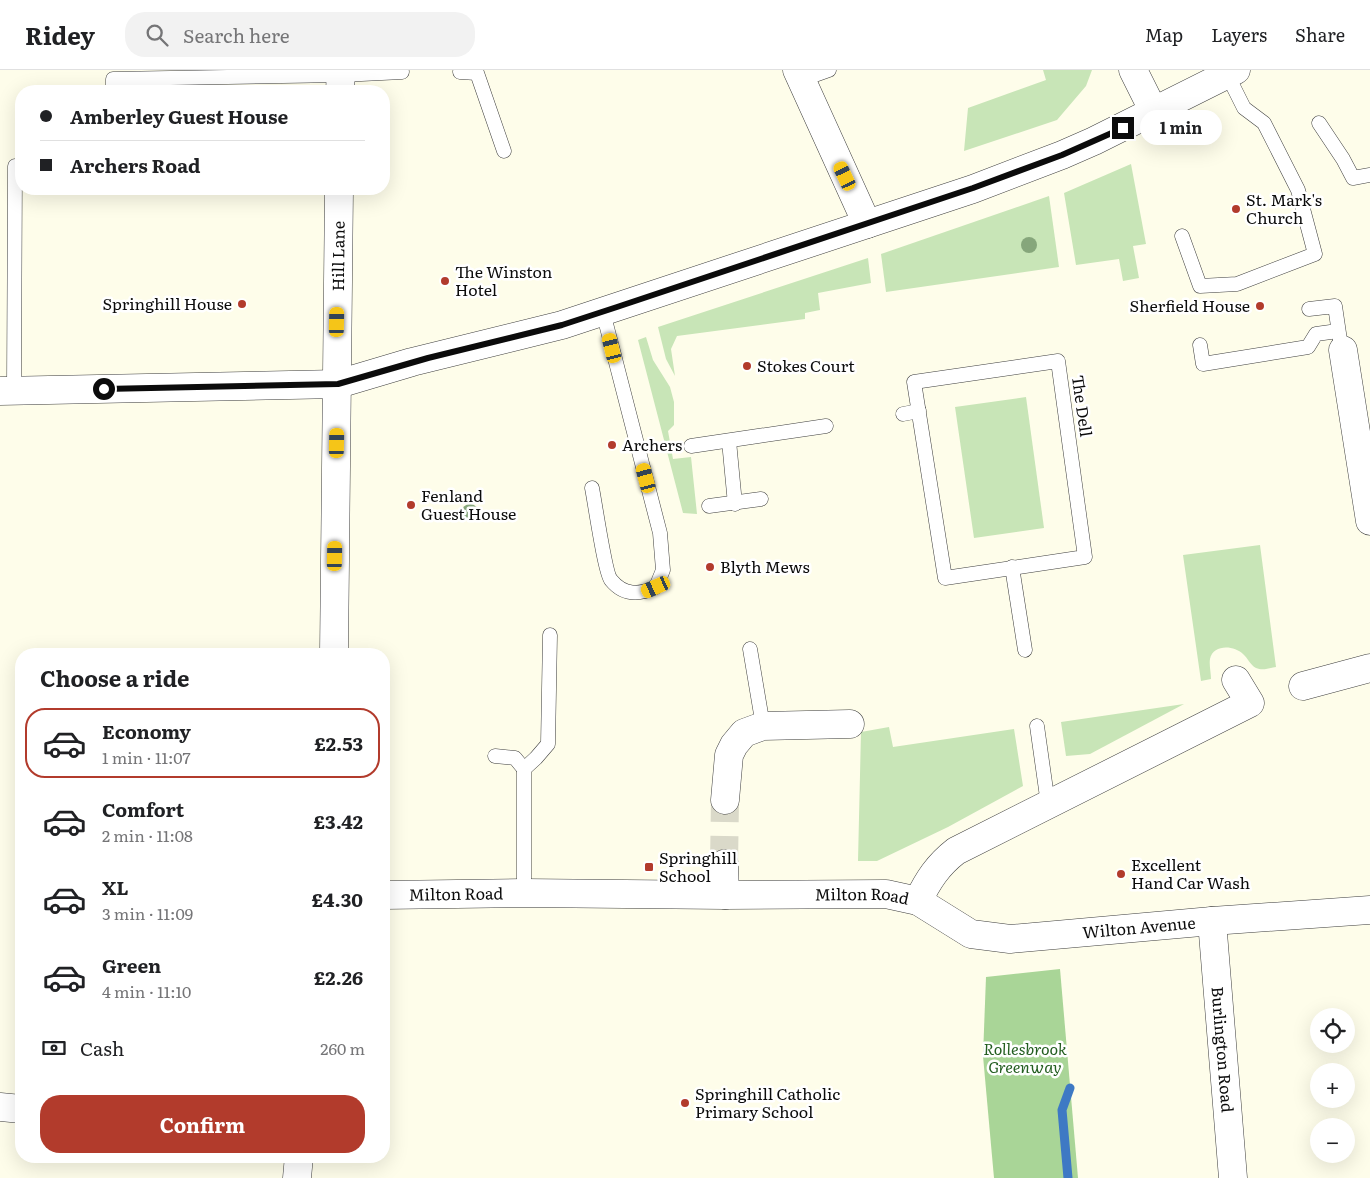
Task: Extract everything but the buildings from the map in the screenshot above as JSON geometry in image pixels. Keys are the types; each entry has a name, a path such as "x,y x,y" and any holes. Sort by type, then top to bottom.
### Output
{"street":[{"path":"1133,70 1154,112"},
{"path":"7,390 338,384 428,358 562,325 973,188 1062,155 1154,112 1232,72"},
{"path":"799,75 867,224"},
{"name":"Hill Lane","path":"334,648 339,195"},
{"path":"1340,341 1370,521"},
{"path":"1303,686 1370,668"},
{"name":"Milton Road","path":"390,895 524,893 886,894 918,901 933,873 942,862 956,851 1250,703 1236,680"},
{"path":"725,800 729,755 734,745 744,733 763,726 850,724"},
{"path":"724,864 725,895"},
{"name":"Wilton Avenue","path":"918,901 971,934 1010,939 1212,921 1370,910"},
{"name":"Burlington Road","path":"1212,921 1233,1178"},
{"path":"0,1107 15,1108"},
{"path":"297,1178 298,1163"}],"lane":[{"path":"799,75 829,70"},
{"path":"113,85 113,80 341,79 402,72"},
{"path":"460,72 477,73 504,151"},
{"path":"1182,236 1200,286 1237,284 1315,254 1298,190 1264,123 1244,108 1232,72"},
{"path":"1319,123 1353,178 1370,175"},
{"path":"7,390 15,166"},
{"path":"1200,345 1203,364 1308,346 1316,334 1340,341 1335,306 1309,309"},
{"path":"592,488 610,579 623,591 643,593 656,587 664,570 660,533 603,312"},
{"name":"The Dell","path":"1058,361 1085,557 1012,567 944,578 914,382 1058,361"},
{"path":"903,414 919,411"},
{"path":"691,446 826,426"},
{"path":"729,441 735,504"},
{"path":"709,506 761,499"},
{"path":"1012,567 1025,650"},
{"path":"524,769 548,744 550,634"},
{"path":"750,650 763,726"},
{"path":"1037,726 1048,804"},
{"path":"495,756 515,758 524,769 524,893"}],"green space":[{"path":"1043,70 1092,70 1086,86 1057,120 964,151 968,108 1046,80"},
{"path":"1131,164 1146,244 1133,246 1139,278 1123,281 1119,259 1076,265 1064,193"},
{"path":"1049,196 1059,267 886,292 881,254"},
{"path":"868,258 871,283 818,293 820,310 805,313 805,319 677,336 671,349 675,376 666,359 658,327"},
{"path":"646,337 653,360 670,387 674,402 674,425 668,431 673,459 691,457 697,514 683,513 638,340"},
{"path":"1026,397 1044,528 974,538 955,407"},
{"path":"1260,545 1276,667 1256,668 1239,651 1219,648 1212,654 1210,659 1211,679 1201,681 1183,555"},
{"path":"1184,704 1090,754 1066,756 1061,722"},
{"path":"889,727 893,747 1014,729 1023,786 948,827 877,861 858,861 861,732"},
{"name":"Rollesbrook Greenway","path":"1060,969 1078,1178 994,1178 983,1056 986,977"}],"waterway":[{"path":"1068,1178 1062,1110 1070,1088"}],"tunnel":[{"path":"724,864 725,800"}],"place":[{"name":"St. Mark's Church","path":"1236,209"},
{"name":"The Winston Hotel","path":"445,281"},
{"name":"Springhill House","path":"242,304"},
{"name":"Sherfield House","path":"1260,306"},
{"name":"Stokes Court","path":"747,366"},
{"name":"Archers","path":"612,445"},
{"name":"Fenland Guest House","path":"411,505"},
{"name":"Blyth Mews","path":"710,567"},
{"name":"Springhill School","path":"649,867"},
{"name":"Excellent Hand Car Wash","path":"1121,874"},
{"name":"Springhill Catholic Primary School","path":"685,1103"}],"route":[{"path":"104,389 338,384 428,358 562,325 973,188 1062,155 1123,128"}]}
